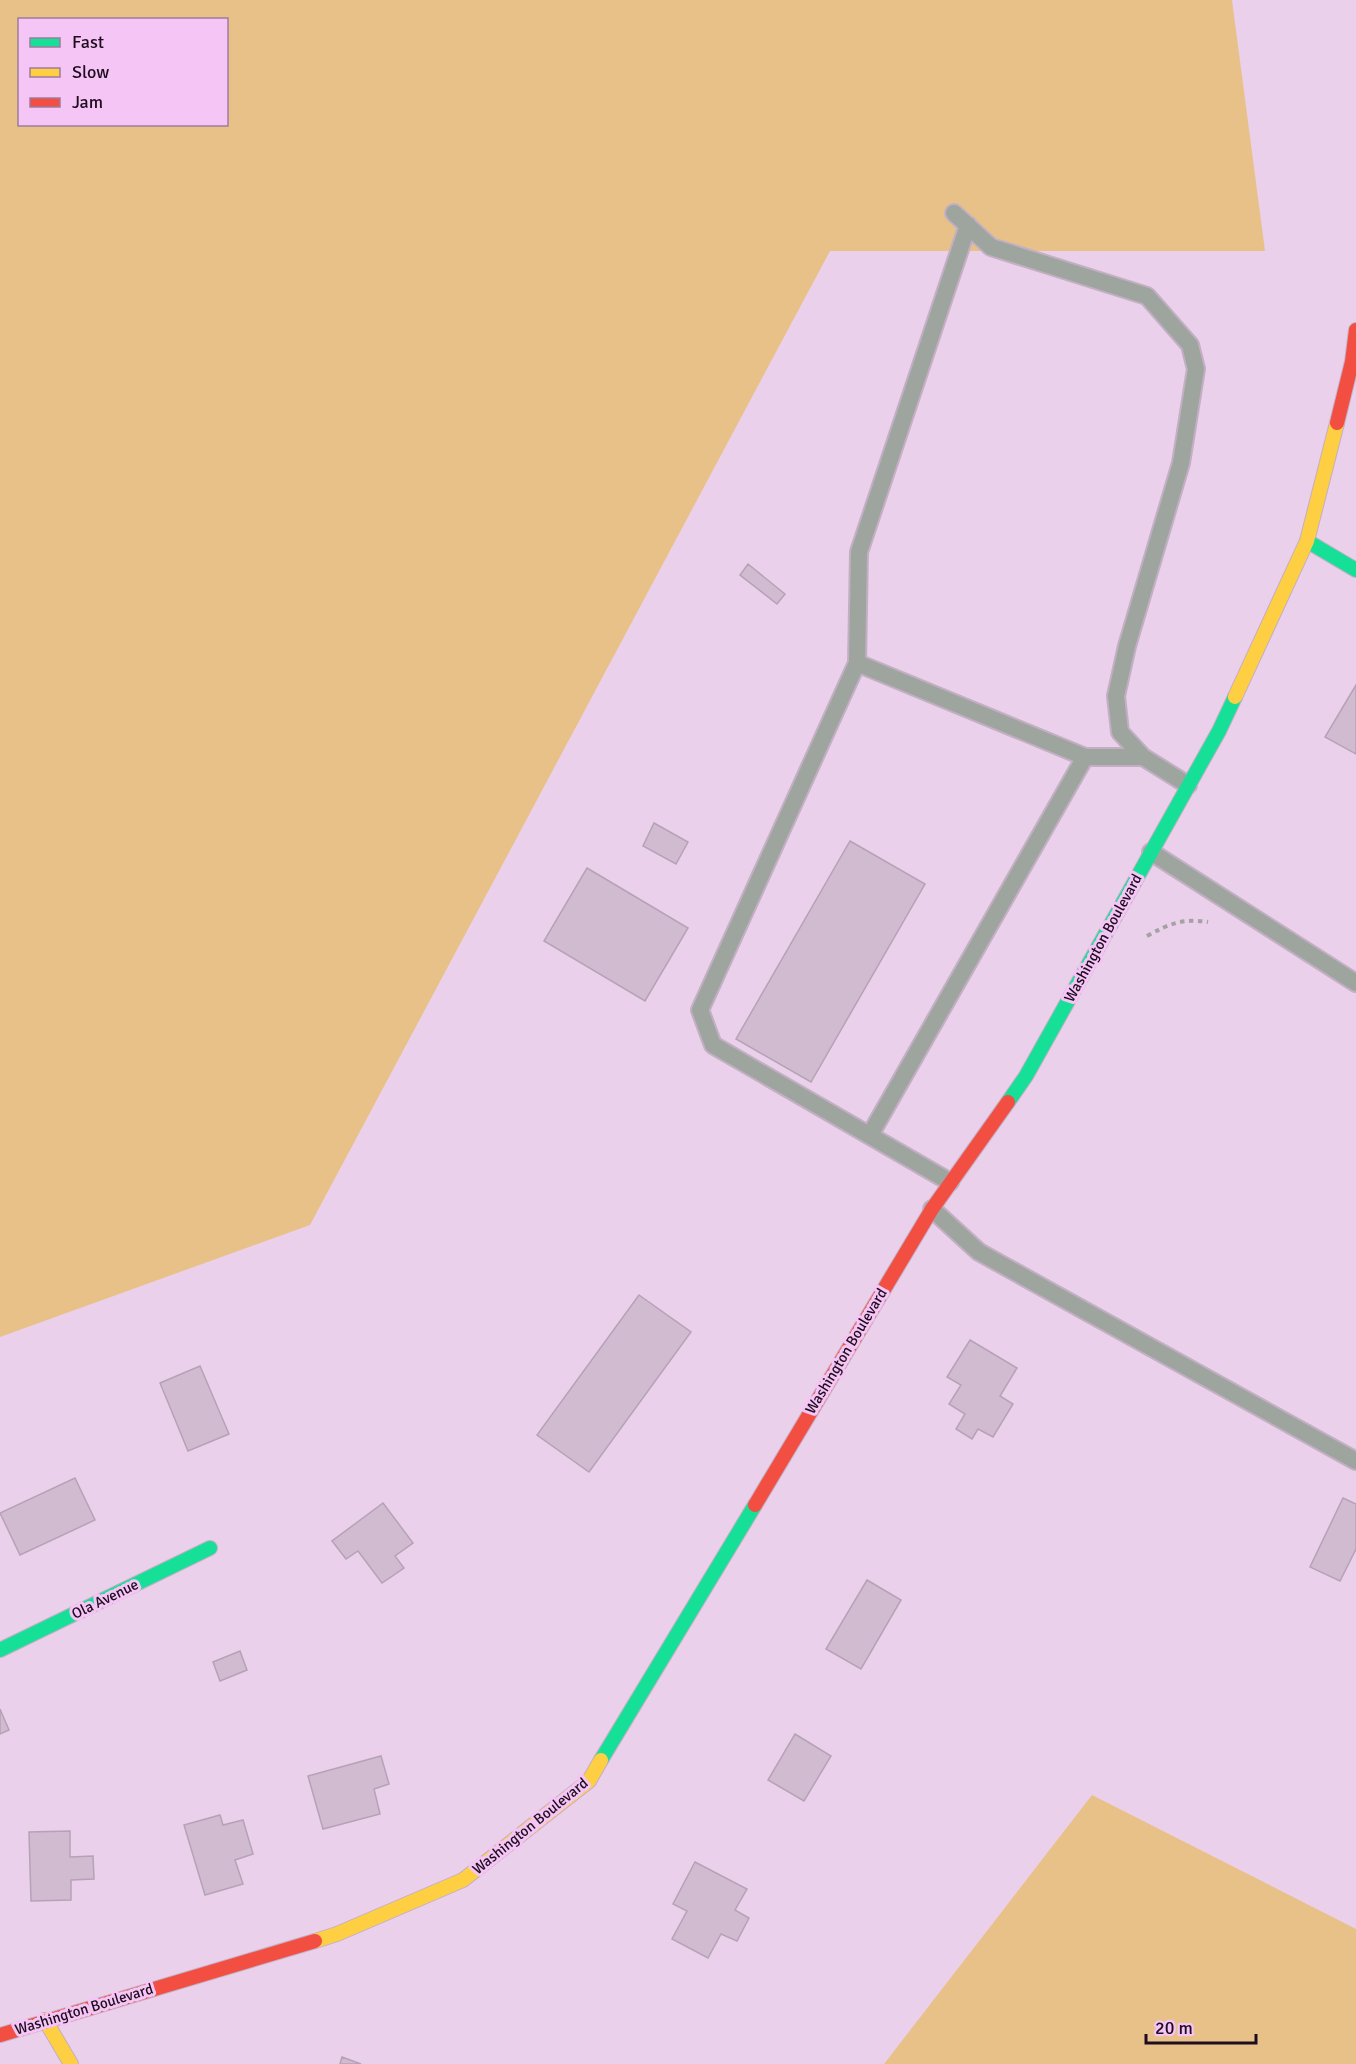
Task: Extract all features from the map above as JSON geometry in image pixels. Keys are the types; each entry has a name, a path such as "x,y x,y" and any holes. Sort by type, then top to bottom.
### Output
{"street":[{"name":"Washington Boulevard","path":"0,2035 337,1934 463,1880 589,1781 932,1209 1026,1076 1219,731 1307,541 1352,362 1356,330"},
{"path":"1307,541 1356,570"},
{"name":"Ola Avenue","path":"0,1650 210,1548"},
{"path":"45,2020 71,2064"}],"lane":[{"path":"954,213 991,247 1147,296 1190,345 1196,369 1181,464 1127,646 1116,696 1120,732 1143,757 1188,785"},
{"path":"950,1182 713,1045 700,1010 857,663 859,552 968,225"},
{"path":"857,663 1085,757 1143,757"},
{"path":"870,1136 1085,757"},
{"path":"1151,852 1356,983"},
{"path":"932,1209 979,1252 1356,1461"}],"shaded area":[{"path":"0,0 1232,0 1265,251 830,251 310,1225 0,1337"},
{"path":"1092,1795 1356,1929 1356,2064 884,2064"}],"building":[{"path":"748,564 785,594 777,604 740,575"},
{"path":"1356,685 1356,754 1325,737"},
{"path":"654,823 688,842 676,864 643,846"},
{"path":"850,841 925,884 811,1082 736,1039"},
{"path":"587,868 688,928 645,1001 544,941"},
{"path":"639,1295 691,1332 589,1472 537,1435"},
{"path":"970,1340 1017,1368 1000,1396 1013,1404 993,1437 978,1429 972,1439 956,1429 965,1414 949,1404 961,1385 947,1377"},
{"path":"200,1366 229,1434 188,1451 160,1383"},
{"path":"75,1478 95,1520 20,1555 0,1513"},
{"path":"1343,1498 1356,1504 1356,1549 1340,1581 1310,1567"},
{"path":"383,1503 413,1543 395,1556 404,1568 382,1583 358,1551 346,1559 332,1541"},
{"path":"867,1580 901,1600 861,1669 826,1649"},
{"path":"240,1651 247,1670 220,1681 213,1662"},
{"path":"0,1709 9,1730 0,1734"},
{"path":"795,1734 831,1756 804,1801 768,1780"},
{"path":"381,1756 389,1784 374,1789 380,1814 323,1829 308,1776"},
{"path":"220,1815 223,1825 243,1820 253,1854 235,1860 243,1884 205,1895 184,1825"},
{"path":"70,1831 70,1857 93,1856 94,1879 71,1880 71,1900 31,1901 29,1832"},
{"path":"695,1862 747,1889 735,1910 749,1918 737,1941 721,1934 708,1958 672,1939 687,1911 673,1904"},
{"path":"342,2057 361,2064 340,2064"}],"traffic: fast":[{"path":"1307,541 1356,570"},
{"path":"1008,1102 1026,1076 1219,731 1235,697"},
{"path":"601,1760 755,1505"},
{"path":"0,1650 210,1548"}],"traffic: slow":[{"path":"1235,697 1307,541 1337,423"},
{"path":"315,1941 337,1934 463,1880 589,1781 601,1760"},
{"path":"45,2020 71,2064"}],"traffic: jam":[{"path":"1337,423 1352,362 1356,330"},
{"path":"755,1505 932,1209 1008,1102"},
{"path":"0,2035 315,1941"}]}
